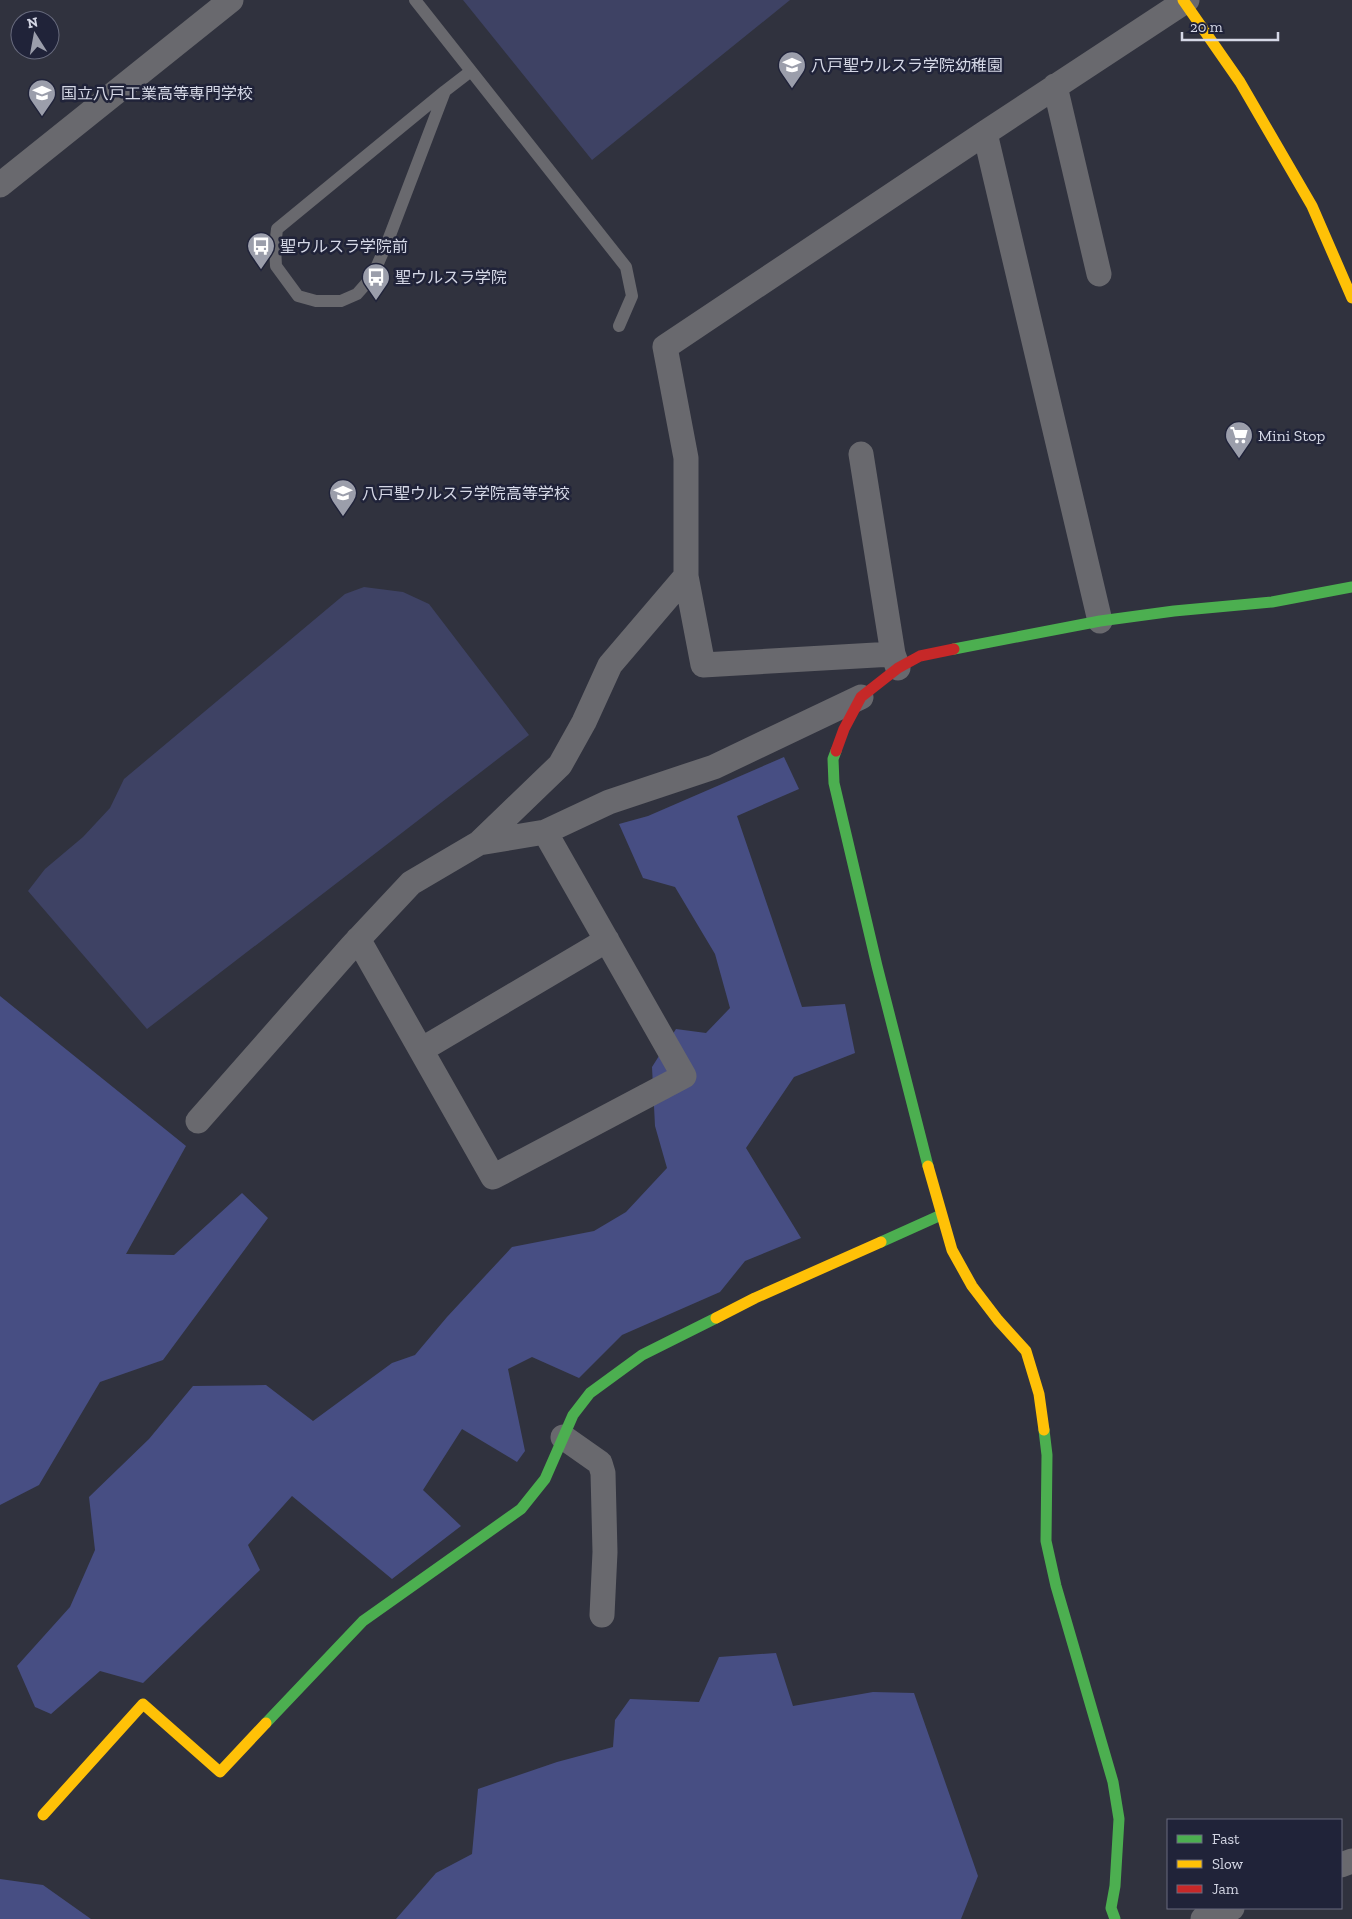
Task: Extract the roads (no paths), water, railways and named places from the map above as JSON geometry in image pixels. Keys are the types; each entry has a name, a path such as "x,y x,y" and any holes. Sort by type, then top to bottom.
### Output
{"street":[{"path":"0,185 231,0"},
{"path":"1352,298 1312,206 1240,82 1184,1 665,347 686,458 686,576 703,665 895,661 1100,621 1174,611 1272,602 1352,587"},
{"path":"1055,86 1099,274"},
{"path":"985,133 1100,621"},
{"path":"861,454 895,661"},
{"path":"198,1121 358,939 411,883 479,843 560,765 584,722 610,665 686,576"},
{"path":"895,661 861,697 844,729 834,759 834,783 877,966 952,1250 972,1286 998,1320 1026,1350 1039,1394 1047,1455 1046,1541 1056,1586 1113,1782 1119,1819 1115,1886 1111,1908 1115,1919"},
{"path":"479,843 545,832 609,802 714,767 861,697"},
{"path":"358,939 493,1177 684,1076 545,832"},
{"path":"421,1050 607,940"},
{"path":"43,1815 143,1704 220,1772 363,1621 521,1509 545,1479 573,1415 590,1393 642,1355 755,1298 941,1214"},
{"path":"563,1437 600,1463 603,1473 605,1552 602,1615"},
{"path":"1203,1919 1229,1909"}],"lane":[{"path":"415,0 626,267 632,296 619,326"},
{"path":"445,91 372,278 357,294 341,301 316,301 298,296 276,266 275,246 278,228 445,91 471,71"}],"place":[{"name":"八戸聖ウルスラ学院幼稚園","path":"792,89"},
{"name":"国立八戸工業高等専門学校","path":"42,117"},
{"name":"聖ウルスラ学院前","path":"261,270"},
{"name":"聖ウルスラ学院","path":"376,301"},
{"name":"Mini Stop","path":"1239,459"},
{"name":"八戸聖ウルスラ学院高等学校","path":"343,517"}]}
